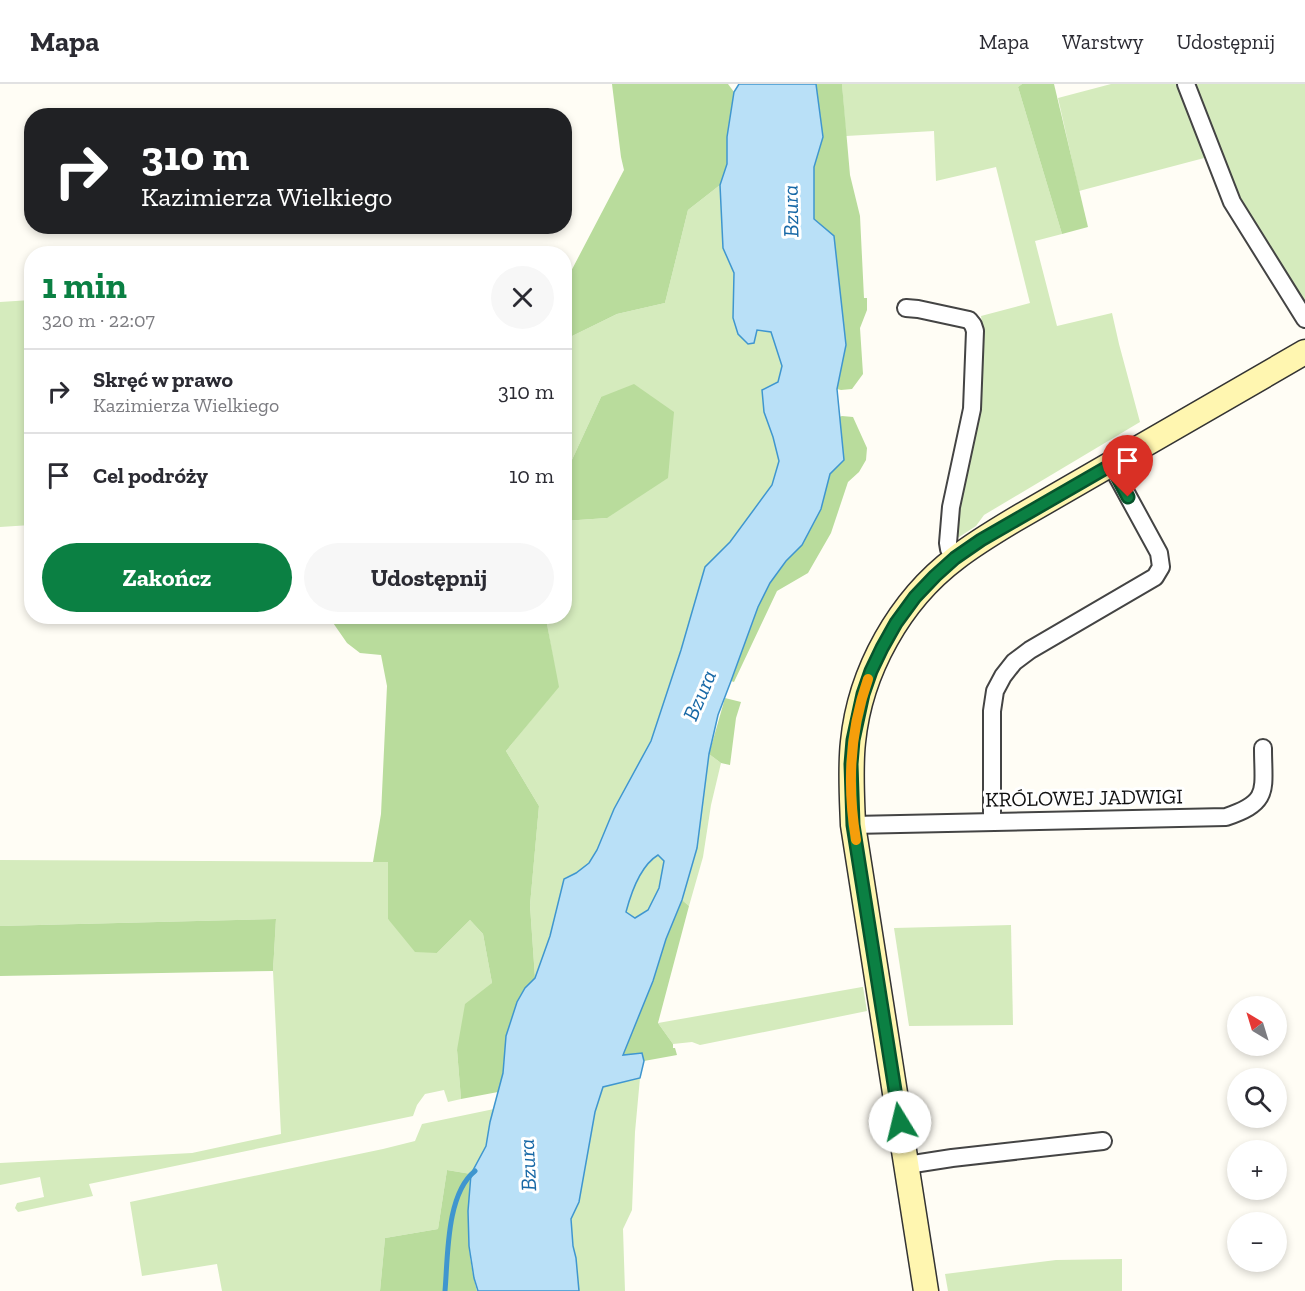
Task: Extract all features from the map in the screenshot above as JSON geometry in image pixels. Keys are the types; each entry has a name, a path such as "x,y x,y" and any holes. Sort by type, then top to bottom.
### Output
{"street":[{"path":"1186,84 1232,202 1305,319"},
{"path":"906,308 969,320 975,331 972,409 951,507 948,543 955,558"},
{"path":"926,1291 853,825 851,764 853,740 863,694 871,671 902,614 922,590 955,558 989,535 1305,352"},
{"path":"992,822 992,711 995,691 1003,676 1014,662 1030,650 1155,577 1161,567 1159,553 1111,465"},
{"name":"KRÓLOWEJ JADWIGI","path":"853,825 1226,817 1243,812 1257,801 1263,792 1263,748"},
{"path":"907,1165 1103,1141"}],"green space":[{"path":"612,84 728,84 734,92 727,137 730,175 688,210 665,303 617,314 572,336 572,269 624,170"},
{"path":"816,84 842,84 850,175 860,216 864,298 867,298 867,310 860,328 863,374 852,389 837,389 846,345 814,219 814,167 823,137"},
{"path":"842,84 1022,84 1018,87 1062,234 1035,241 1057,326 1112,313 1140,422 984,515 976,526 956,539 955,520 962,501 982,404 983,327 981,316 1030,303 996,167 936,181 934,131 846,136"},
{"path":"1022,84 1054,84 1088,227 1062,234 1018,87"},
{"path":"1111,84 1179,84 1208,157 1079,191 1058,98"},
{"path":"1192,84 1305,84 1305,306 1247,216 1225,173"},
{"path":"720,185 723,248 734,273 733,318 738,334 748,344 757,330 771,332 782,366 778,382 773,437 779,461 772,485 730,542 705,567 651,741 614,809 589,863 564,879 550,936 535,978 530,905 539,806 506,751 558,687 547,624 572,624 572,520 607,518 601,397 572,460 572,336 617,314 665,303 688,210"},
{"path":"24,300 24,525 0,527 0,302"},
{"path":"634,384 674,412 668,478 607,518 572,520 572,460 601,397"},
{"path":"839,417 853,417 867,448 866,460 859,472 848,482 831,533 808,573 777,591 734,682 731,681 758,607 770,583 786,561 802,545 821,509 830,473 844,460"},
{"path":"334,624 547,624 559,687 506,751 539,806 530,905 535,978 525,988 517,1002 506,1036 503,1073 498,1092 461,1099 457,1050 465,1004 492,983 483,934 470,920 437,953 415,952 388,919 388,862 373,862 381,814 387,686 381,655 360,653 347,643"},
{"path":"725,698 741,702 736,718 730,765 721,763 709,754"},
{"path":"709,754 721,763 711,805 703,857 689,906 682,900 697,848"},
{"path":"658,855 664,860 659,888 648,910 635,918 626,912 631,896 641,873"},
{"path":"0,860 388,862 388,919 437,953 470,920 483,934 492,983 457,1050 461,1099 448,1102 444,1090 425,1094 413,1116 89,1184 93,1196 18,1212 15,1208 17,1203 44,1197 40,1177 0,1185 0,1163 192,1153 281,1134 273,971 276,919 0,926"},
{"path":"682,900 689,906 658,1023 673,1044 677,1055 644,1061 642,1053 623,1055 653,981 666,939"},
{"path":"276,919 273,971 0,976 0,926"},
{"path":"1011,925 1013,1025 909,1026 894,928"},
{"path":"863,987 867,1011 700,1045 692,1042 673,1044 658,1023"},
{"path":"640,1078 632,1210 623,1229 625,1291 579,1291 571,1219 579,1202 595,1112 603,1087"},
{"path":"494,1109 486,1146 471,1174 447,1170 438,1229 385,1238 380,1291 222,1291 217,1264 142,1276 130,1202 415,1141 422,1124"},
{"path":"447,1170 471,1174 468,1233 477,1291 380,1291 385,1238 438,1229"},
{"path":"1122,1259 1122,1291 948,1291 945,1274 1056,1260"}],"water":[{"name":"Bzura","path":"739,84 816,84 823,137 814,167 814,219 834,236 846,345 837,389 844,460 830,474 821,509 802,545 786,561 770,583 758,607 718,715 709,754 697,848 682,900 623,1055 642,1053 644,1061 640,1078 603,1087 595,1112 579,1202 571,1219 579,1291 478,1291 469,1246 468,1211 471,1174 486,1146 503,1073 506,1036 517,1002 525,988 535,978 550,936 564,879 589,863 614,809 651,741 705,567 730,542 772,485 779,461 764,412 762,390 778,382 782,366 771,332 757,330 754,343 748,344 738,334 733,318 734,273 723,248 720,185 727,164 727,137 734,92","holes":["658,855 664,861 659,888 648,910 635,918 626,912 637,880 646,866"]}],"waterway":[{"path":"445,1291 448,1244 454,1210 458,1195 475,1171"}],"slow traffic":[{"path":"856,840 853,825 851,764 853,740 868,679"}],"route":[{"path":"900,1122 853,825 851,764 853,740 863,694 871,671 896,623 915,597 955,558 981,540 1111,465 1128,497"}]}
